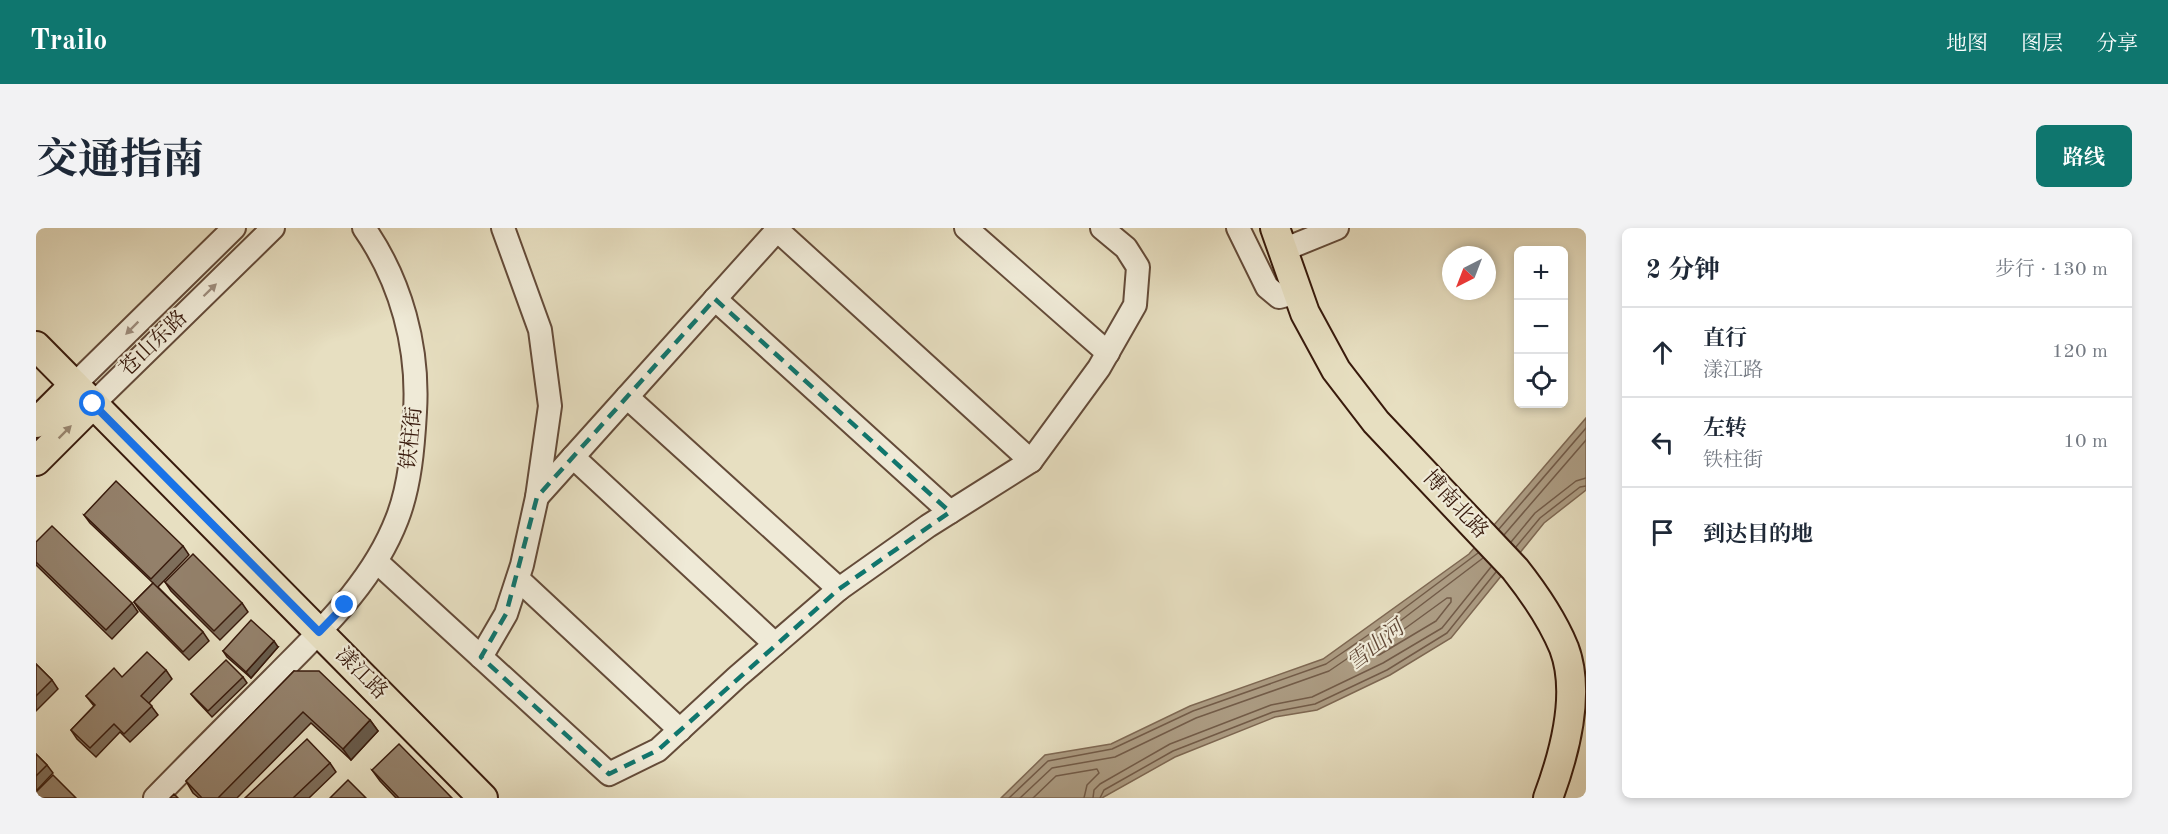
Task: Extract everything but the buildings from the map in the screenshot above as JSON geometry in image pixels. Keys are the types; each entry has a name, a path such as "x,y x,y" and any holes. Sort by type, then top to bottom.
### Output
{"main road":[{"name":"博南北路","path":"1279,239 1319,341 1355,396 1515,569 1553,624 1564,648 1570,671 1568,735 1548,798"},
{"name":"漾江路","path":"36,346 483,798"},
{"name":"苍山东路","path":"36,423 84,395"},
{"name":"苍山东路","path":"36,460 84,395"}],"street":[{"name":"苍山东路","path":"84,395 234,228"},
{"name":"苍山东路","path":"84,395 273,228"},
{"name":"铁柱街","path":"155,798 345,605 377,562 398,517 408,475 417,387 412,346 400,297 381,252 364,228"},
{"path":"481,657 506,614 518,579 537,497 550,406 540,330 504,228"},
{"path":"966,228 1108,353"},
{"path":"377,562 609,774 658,750 839,589 950,512 1031,461 1099,368 1135,305 1138,267 1126,248 1102,228"},
{"path":"1238,228 1267,287 1279,297 1298,292"},
{"path":"1279,239 1337,228"},
{"path":"537,497 777,229 1031,461"},
{"path":"715,299 950,512"},
{"path":"627,397 839,589"},
{"path":"573,457 775,644"},
{"path":"518,579 680,730"}],"highlighted area":[{"path":"715,299 950,512 839,589 658,750 609,774 481,657 506,614 537,497"}],"water":[{"name":"雪山河","path":"1586,418 1586,490 1544,523 1451,638 1390,675 1317,710 1275,717 1175,757 1102,798 1001,798 1045,755 1111,744 1190,706 1323,659 1469,554"}],"route":[{"path":"93,404 319,632 345,605"}]}
